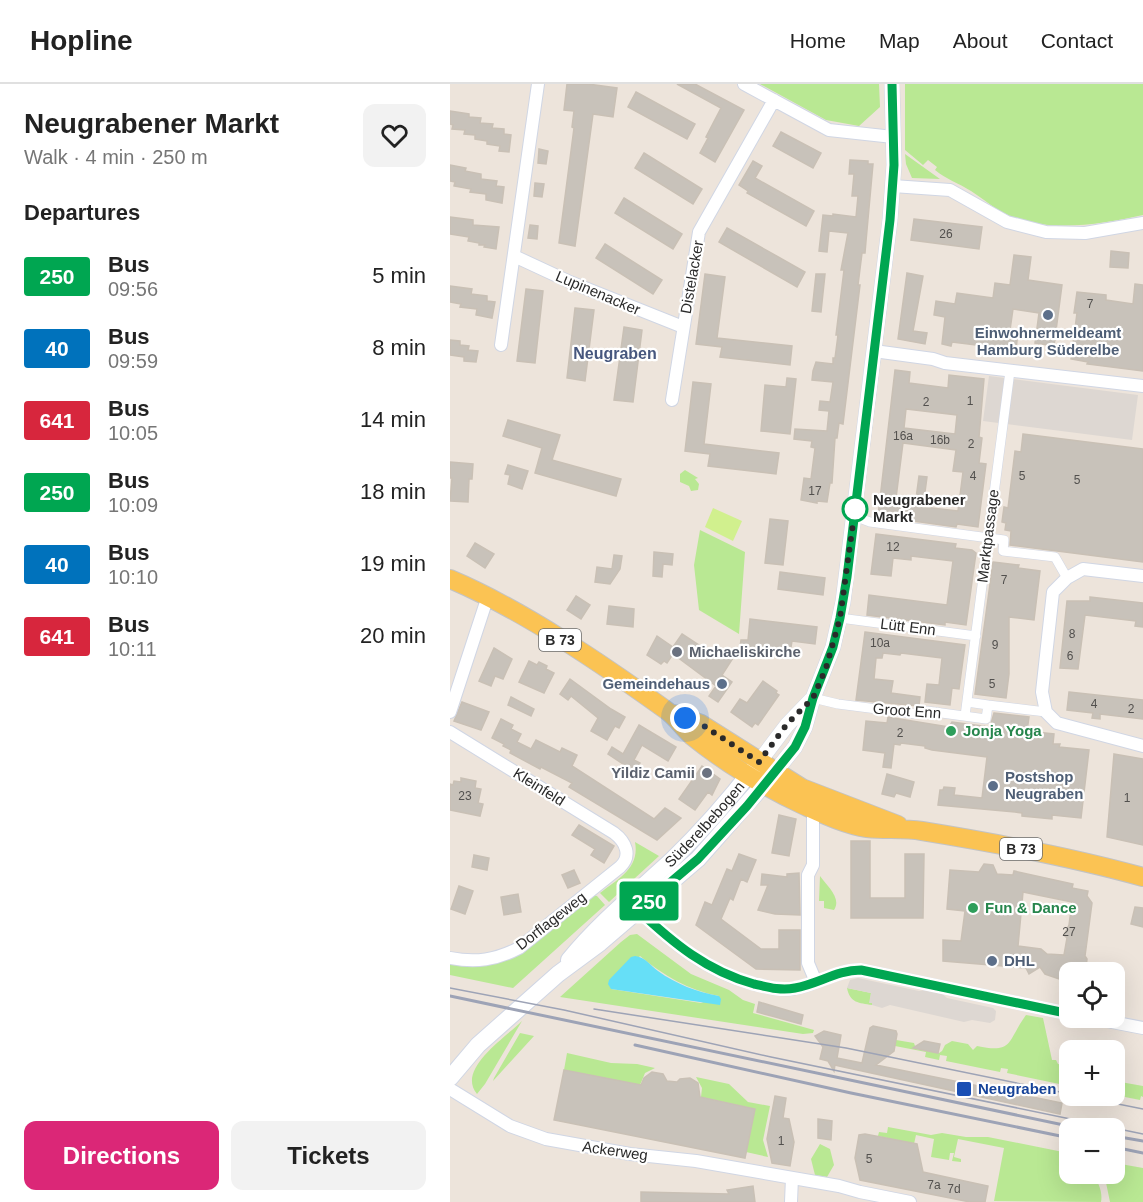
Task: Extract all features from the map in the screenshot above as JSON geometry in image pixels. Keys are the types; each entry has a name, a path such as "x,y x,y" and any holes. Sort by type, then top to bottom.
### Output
{"main road":[{"name":"B 73","path":"450,579 488,596 584,655 669,712 692,736 754,768 813,810 868,828 906,828"},
{"name":"Süderelbebogen","path":"633,905 754,768"},
{"name":"B 73","path":"770,778 906,828 1109,867 1143,877"},
{"name":"Süderelbebogen","path":"450,1078 478,1045 558,974 593,931 698,859 770,778"},
{"name":"B 73","path":"1109,867 1143,868"}],"street":[{"path":"501,345 538,84"},
{"path":"744,84 829,130 893,137"},
{"path":"770,778 795,747 805,727 813,698 826,668 840,618 893,186 892,84"},
{"name":"Distelacker","path":"672,400 699,232 774,100"},
{"path":"893,186 950,190 1007,222 1046,232 1085,232 1143,223"},
{"name":"Lupinenacker","path":"514,256 576,285 683,327"},
{"path":"874,351 1010,371 1143,386"},
{"name":"Marktpassage","path":"967,702 1010,371"},
{"path":"854,516 870,522 1004,540 1003,551"},
{"path":"987,549 1055,558 1067,578"},
{"path":"1143,576 1083,569 1067,578 1053,592 1042,683 1042,697 1046,712 1057,723 1143,746"},
{"path":"450,712 488,596"},
{"name":"Lütt Enn","path":"840,618 975,636"},
{"path":"754,768 787,724 813,698"},
{"name":"Groot Enn","path":"813,698 916,714 927,711 989,719 988,705"},
{"path":"965,716 967,702 1046,712"},
{"name":"Kleinfeld","path":"450,732 614,833 625,844"},
{"path":"813,810 813,866 808,875 808,963 816,982"},
{"name":"Dorflageweg","path":"450,958 486,960 519,948 620,867 626,856 625,844"},
{"path":"633,905 683,950 706,965 726,975 779,989 796,988 844,971 861,970 1059,1012"},
{"path":"1125,1025 1143,1028"},
{"name":"Ackerweg","path":"450,1089 510,1126 546,1139 601,1150 696,1161 845,1187 910,1202"},
{"path":"791,1202 792,1178"}],"green space":[{"path":"760,84 879,84 880,107 859,126 826,120"},
{"path":"905,84 1143,84 1143,215 1094,224 1059,226 1026,221 994,208 971,191 939,173 935,170 937,167 928,160 923,165 905,150"},
{"path":"905,154 940,179 912,178 906,164"},
{"path":"685,470 698,478 695,479 699,484 698,490 691,491 689,486 680,482 680,474"},
{"path":"713,508 742,521 733,541 705,527"},
{"path":"700,530 745,552 739,634 699,610 694,565"},
{"path":"635,842 659,856 609,902 600,893 620,878 631,866 636,851"},
{"path":"820,876 835,897 834,910 824,908 824,901 819,901"},
{"path":"592,895 597,896 605,905 513,988 450,975 450,962 490,964"},
{"path":"637,934 691,974 755,1004 753,1013 814,1030 813,1033 803,1034 560,997 630,935","holes":["640,956 667,976 687,986 719,996 701,1003 611,989"]},
{"path":"847,988 871,993 870,1003 872,1005 859,1003 850,997"},
{"path":"1026,1015 1043,1018 1052,1060 1056,1060 1059,1064 1059,1084 1007,1073 1008,1069 1001,1068 1000,1072 946,1061 947,1056 940,1055 939,1060 925,1057 926,1052 895,1046 896,1040 914,1043 916,1049 939,1053 945,1045 952,1041 968,1044 973,1050 977,1046 1004,1047"},
{"path":"522,1021 477,1094 472,1084 473,1074 478,1064"},
{"path":"520,1033 534,1036 493,1081 494,1078"},
{"path":"567,1053 611,1063 637,1064 655,1068 645,1073 640,1085 564,1070"},
{"path":"696,1077 729,1084 748,1102 770,1106 763,1140 768,1157 746,1152 755,1109 701,1097 702,1088"},
{"path":"1125,1083 1143,1086 1143,1097 1141,1096 1140,1100 1125,1097"},
{"path":"888,1127 931,1135 942,1133 966,1137 988,1137 1059,1151 1059,1184 1098,1184 1101,1202 994,1201 1004,1148 958,1139 954,1157 961,1159 961,1162 952,1161 954,1153 950,1153 949,1160 931,1157 934,1139 916,1135 914,1144 878,1136 879,1132 887,1133"},
{"path":"820,1144 830,1149 834,1165 827,1177 815,1175 811,1159"},
{"path":"1125,1165 1143,1168 1143,1202 1110,1202 1106,1184 1125,1184"}],"shaded area":[{"path":"989,376 1138,395 1132,440 983,421"},
{"path":"858,978 919,991 930,989 939,991 947,998 993,1008 996,1011 995,1020 990,1023 972,1020 964,1022 890,1005 882,1008 872,1005 869,1003 871,993 847,988 850,980"}],"water":[{"path":"635,956 645,960 679,984 719,996 720,1005 611,989 608,984 609,980 631,957"}],"building":[{"path":"567,84 617,88 613,117 593,114 575,246 559,243 574,128 572,127 574,111 564,110"},
{"path":"677,84 695,84 744,110 715,162 700,153 721,108"},
{"path":"636,92 695,124 687,139 628,107"},
{"path":"450,111 481,118 480,123 493,124 492,128 504,129 504,134 511,135 509,152 499,151 500,146 475,139 475,135 464,134 465,130 452,129"},
{"path":"781,132 821,153 813,168 773,146"},
{"path":"539,149 548,151 546,164 538,163"},
{"path":"644,153 702,189 693,204 635,168"},
{"path":"850,160 868,161 868,164 873,164 865,253 862,253 843,424 839,423 837,438 835,438 832,483 830,483 827,502 817,501 817,503 801,500 804,478 811,479 815,448 811,447 812,441 794,439 795,429 827,431 829,411 819,410 820,401 830,402 833,382 812,380 816,362 833,364 833,358 835,358 844,270 841,270 848,233 829,231 827,252 819,251 823,215 856,217 858,196 852,196 854,174 849,174"},
{"path":"753,161 762,166 755,178 814,211 806,226 747,193 748,191 739,185"},
{"path":"450,165 481,174 481,179 497,181 496,186 504,187 502,203 486,200 486,194 470,192 471,189 454,186 455,182 450,181"},
{"path":"535,183 544,184 542,197 534,196"},
{"path":"624,198 682,234 673,249 615,213"},
{"path":"450,217 473,220 473,225 499,227 496,249 468,241 469,237 450,234"},
{"path":"914,219 982,227 979,249 911,240"},
{"path":"530,225 538,226 537,239 528,238"},
{"path":"727,228 805,272 797,287 719,242"},
{"path":"605,244 662,280 653,294 596,258"},
{"path":"1111,251 1129,253 1128,268 1110,267"},
{"path":"1014,255 1031,257 1028,280 1062,285 1054,346 1035,343 1039,313 1013,309 1010,330 1018,331 1016,350 952,342 951,346 942,344 945,317 934,315 936,301 955,304 957,293 993,298 995,283 1010,285"},
{"path":"907,273 923,276 913,331 927,333 925,344 898,339"},
{"path":"705,274 725,277 717,338 792,346 790,365 720,357 722,347 696,344"},
{"path":"816,274 825,274 821,312 812,311"},
{"path":"1135,284 1143,285 1143,371 1087,364 1088,362 1071,359 1077,313 1074,313 1077,292 1106,295 1106,300 1133,304"},
{"path":"450,286 472,289 471,294 487,296 487,301 495,302 492,318 476,315 477,309 460,307 461,304 450,302"},
{"path":"526,289 543,291 535,363 517,361"},
{"path":"575,308 594,310 585,381 567,378"},
{"path":"624,327 642,330 633,402 614,400"},
{"path":"450,340 460,341 460,345 469,346 468,350 478,351 476,362 464,361 464,357 450,355"},
{"path":"895,370 910,372 909,383 948,388 949,375 984,379 979,463 986,464 978,527 957,524 956,527 878,516","holes":["906,409 957,415 955,434 904,428","903,443 956,450 953,471 963,472 958,511 923,507 927,477 919,476 915,506 898,504 899,498 896,498"]},
{"path":"787,378 796,379 790,434 761,431 765,385 786,387"},
{"path":"693,382 711,384 704,444 779,453 776,474 708,466 710,454 685,451"},
{"path":"508,420 560,435 552,460 621,479 616,496 535,473 542,448 503,436"},
{"path":"1023,434 1143,449 1143,562 1010,545 1011,531 1005,530 1006,523 1002,522 1004,507 1008,508 1015,451 1021,452"},
{"path":"450,462 473,464 472,479 469,479 468,502 450,501 452,478 450,478"},
{"path":"508,465 528,471 522,489 508,484 510,475 505,474"},
{"path":"770,519 788,521 783,565 765,563"},
{"path":"876,534 956,544 955,548 972,550 976,553 966,625 945,622 945,625 867,615 869,595 947,605 953,561 911,556 911,560 893,558 891,576 871,574"},
{"path":"475,543 494,554 485,568 467,556"},
{"path":"654,552 673,554 672,565 663,564 662,577 653,576"},
{"path":"614,555 622,556 620,569 610,584 595,582 597,567 612,569"},
{"path":"993,562 1019,565 1018,568 1040,571 1034,620 1009,617 1009,674 1006,698 975,694"},
{"path":"780,572 825,578 823,595 778,589"},
{"path":"576,596 590,605 581,619 567,610"},
{"path":"1090,597 1143,603 1143,627 1135,626 1136,621 1085,615 1078,669 1060,668 1067,601 1090,601"},
{"path":"609,606 634,609 633,627 607,624"},
{"path":"750,619 817,627 815,644 792,641 790,654 740,647 741,640 748,640"},
{"path":"865,632 965,645 959,689 952,688 950,705 925,702 927,684 939,685 942,658 901,653 900,655 883,653 882,658 876,658 874,679 893,681 891,693 920,697 919,706 856,700"},
{"path":"682,634 714,655 718,649 733,658 722,675 732,682 718,702 709,696 716,686 673,654 667,663 664,661 661,664 647,655 657,636 673,647"},
{"path":"494,648 512,659 503,679 495,676 491,686 479,681"},
{"path":"529,661 537,665 539,662 554,673 544,693 519,682"},
{"path":"570,679 625,717 619,728 615,726 607,740 591,731 598,718 571,696 568,700 560,694"},
{"path":"763,681 779,695 758,725 755,723 752,727 731,712 740,699 747,703"},
{"path":"1069,692 1143,700 1143,719 1100,714 1100,719 1092,718 1093,713 1067,710"},
{"path":"511,697 534,709 531,716 508,705"},
{"path":"462,702 489,712 481,730 454,721"},
{"path":"994,713 1029,717 1027,731 1054,734 1053,744 1060,744 1059,747 1089,750 1081,818 1052,815 1052,819 1022,816 1022,813 1015,812 938,805 940,790 944,787 955,788 954,795 982,798 987,757 932,750 925,746 901,743 900,745 894,744 891,768 883,767 885,753 863,750 866,721 887,723 888,717 949,727 952,722 990,727"},
{"path":"501,719 513,725 511,729 521,734 517,742 531,749 536,740 560,752 562,748 577,755 572,766 654,819 665,808 681,818 657,840 569,787 572,783 510,753 511,750 503,746 504,744 492,738"},
{"path":"639,725 676,747 668,761 642,745 634,760 640,763 635,772 608,754 612,747 623,754"},
{"path":"1114,754 1143,759 1143,845 1107,837"},
{"path":"702,766 720,779 712,795 708,792 695,810 679,799"},
{"path":"887,774 914,782 910,797 896,793 894,797 882,794"},
{"path":"461,778 476,781 475,788 481,789 478,803 483,804 480,816 450,810 450,784 453,785 454,781 461,782"},
{"path":"779,815 796,819 789,856 772,853"},
{"path":"579,825 614,846 604,863 591,855 595,849 572,835"},
{"path":"851,841 870,841 870,898 905,898 905,854 924,854 923,918 851,918"},
{"path":"739,854 756,860 747,882 741,879 733,900 730,898 721,919 761,949 779,949 779,930 800,930 800,970 756,969 696,925 705,902 712,905 727,869 732,871"},
{"path":"474,855 489,858 487,870 472,867"},
{"path":"984,864 993,865 997,874 1013,875 1014,871 1073,884 1072,888 1088,891 1087,896 1092,903 1085,956 1087,962 1059,962 1059,979 1045,974 1040,967 1029,974 1026,968 943,961 943,940 961,941 965,911 947,909 950,870 979,872","holes":["1023,892 1072,902 1069,925 1064,935 1067,938 1064,955 1047,954 1041,949 1018,946"]},
{"path":"574,870 580,883 568,888 562,875"},
{"path":"799,873 800,915 775,914 758,910 768,885 761,885 762,874 787,877 787,874"},
{"path":"459,886 473,891 465,914 451,909"},
{"path":"518,894 521,912 504,915 501,897"},
{"path":"1135,907 1143,908 1143,927 1131,924"},
{"path":"759,1002 803,1015 801,1024 757,1012"},
{"path":"873,1026 896,1031 897,1034 894,1051 876,1065 1059,1102 1059,1106 1061,1106 1060,1114 835,1065 834,1071 828,1061 820,1059 823,1047 815,1036 824,1031 841,1035 837,1058 862,1063 870,1028"},
{"path":"924,1041 940,1044 938,1053 913,1048"},
{"path":"564,1070 641,1085 644,1078 652,1072 663,1074 667,1081 677,1082 680,1079 690,1078 698,1083 700,1097 755,1109 745,1158 554,1120"},
{"path":"775,1096 786,1098 783,1118 789,1119 794,1142 790,1166 772,1163 767,1139"},
{"path":"818,1119 832,1121 831,1140 818,1138"},
{"path":"865,1134 917,1144 923,1172 988,1186 985,1202 970,1202 860,1180 855,1158 859,1135"},
{"path":"753,1186 755,1202 641,1202 641,1192 729,1194 727,1190"}],"tram line":[{"path":"450,988 564,1010 771,1057 1066,1118"},
{"path":"594,1009 846,1048 1059,1092"},
{"path":"1125,1105 1143,1109"},
{"path":"1125,1130 1143,1134"}],"railway":[{"path":"450,996 1059,1124"},
{"path":"635,1045 1059,1136"},
{"path":"1125,1138 1143,1141"},
{"path":"1125,1149 1143,1153"}],"bus line":[{"name":"250","path":"892,84 894,165 890,220 847,577 833,647 813,698 805,727 795,747 747,806 698,859 638,910 695,959 736,979 763,986 779,989 796,988 844,971 861,970 1059,1012"}],"place":[{"name":"Einwohnermeldeamt Hamburg Süderelbe","path":"1048,315"},
{"name":"Neugrabener Markt","path":"855,509"},
{"name":"Michaeliskirche","path":"677,652"},
{"name":"Gemeindehaus","path":"722,684"},
{"name":"Jonja Yoga","path":"951,731"},
{"name":"Yildiz Camii","path":"707,773"},
{"name":"Postshop Neugraben","path":"993,786"},
{"name":"Fun & Dance","path":"973,908"},
{"name":"DHL","path":"992,961"},
{"name":"Neugraben","path":"964,1089"}],"district":[{"name":"Neugraben","path":"615,353"}],"route":[{"path":"685,718 701,724 759,762 787,724 813,698 826,668 840,618 855,509"}]}
